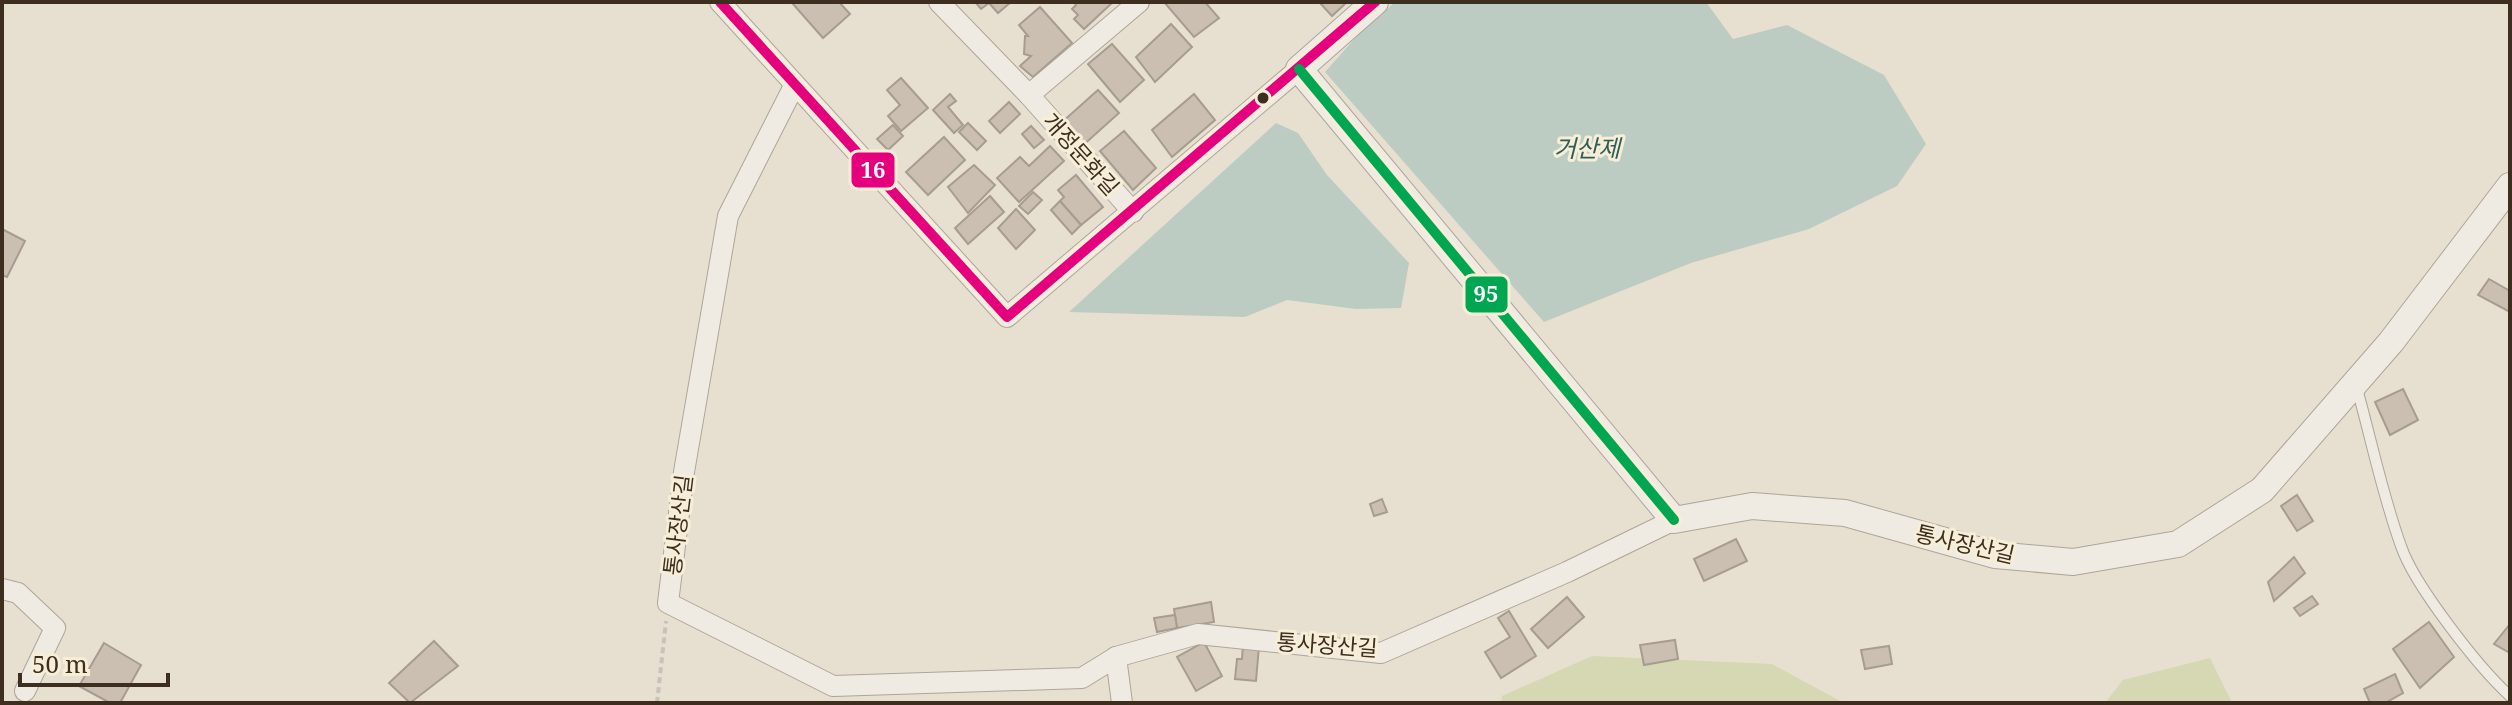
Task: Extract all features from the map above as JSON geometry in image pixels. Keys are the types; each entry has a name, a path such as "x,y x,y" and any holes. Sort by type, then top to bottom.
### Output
{"street":[{"name":"개정문화길","path":"939,2 1029,95 1133,212"},
{"name":"개정문화길","path":"1029,95 1139,2"},
{"name":"개정문화길","path":"733,7 794,86 1007,317 1375,2"},
{"path":"1299,69 1674,520"},
{"name":"통사장산길","path":"794,86 728,216 684,472 668,603 834,695 1082,678 1116,657 1198,634 1381,653 1567,572 1674,520 1752,506 1845,513 1995,555 2073,562 2178,544 2262,490 2391,342 2510,186"},
{"path":"2,589 18,593 55,628 25,691"},
{"path":"1116,657 1122,703"}],"lane":[{"path":"2355,383 2401,548 2430,597 2491,677 2510,696"}],"path":[{"path":"657,703 668,603"}],"green space":[{"path":"1592,656 1772,664 1844,703 1501,703 1502,696"},
{"path":"2210,658 2232,703 2105,703 2123,680"}],"water":[{"name":"거산제","path":"1395,2 1706,2 1733,39 1787,25 1884,75 1926,144 1897,186 1809,229 1691,263 1544,322 1325,72 1357,36"},
{"path":"1276,123 1298,133 1327,175 1409,263 1401,308 1356,309 1287,300 1245,317 1069,312"}],"building":[{"path":"839,2 850,14 823,38 793,4"},
{"path":"975,2 1011,2 998,13 989,3 981,9"},
{"path":"1074,2 1113,2 1084,29 1074,19 1078,15 1072,9 1076,5"},
{"path":"1164,2 1205,2 1219,18 1194,37"},
{"path":"1319,2 1347,2 1332,16"},
{"path":"1040,7 1072,43 1033,77 1020,66 1031,56 1024,54 1025,36 1028,36 1019,25"},
{"path":"1171,24 1192,47 1155,82 1136,57"},
{"path":"1112,44 1144,80 1120,102 1088,64"},
{"path":"901,78 928,108 901,131 888,116 900,105 887,90"},
{"path":"1098,90 1119,113 1081,147 1061,123"},
{"path":"950,94 956,101 948,107 963,125 954,133 933,110"},
{"path":"1194,94 1215,120 1172,157 1152,130"},
{"path":"1009,102 1020,114 1000,133 989,121"},
{"path":"968,123 986,141 977,150 959,132"},
{"path":"893,125 903,136 888,150 877,139"},
{"path":"1031,126 1044,140 1034,148 1022,134"},
{"path":"1124,131 1156,168 1133,190 1100,151"},
{"path":"944,137 965,160 928,195 906,172"},
{"path":"1050,146 1064,161 1019,202 997,178 1020,157 1029,166"},
{"path":"974,165 995,185 968,213 948,187"},
{"path":"1076,175 1103,207 1081,225 1060,201 1064,197 1058,190"},
{"path":"1033,192 1042,200 1028,214 1019,206"},
{"path":"990,196 1004,212 968,244 955,228"},
{"path":"1060,201 1081,225 1072,234 1051,210"},
{"path":"1016,209 1035,230 1016,249 998,228"},
{"path":"2,229 25,241 7,277 2,275"},
{"path":"2489,279 2510,291 2510,312 2478,295"},
{"path":"2403,389 2418,420 2390,435 2375,402"},
{"path":"2297,495 2313,521 2297,531 2281,506"},
{"path":"1382,499 1387,512 1374,516 1370,504"},
{"path":"1736,539 1747,561 1704,581 1694,559"},
{"path":"2294,557 2305,573 2274,601 2268,582"},
{"path":"2312,596 2318,604 2300,616 2294,608"},
{"path":"1567,597 1584,617 1548,648 1531,629"},
{"path":"1211,602 1214,622 1177,628 1174,609"},
{"path":"1509,611 1536,656 1501,678 1485,652 1510,637 1498,618"},
{"path":"1175,615 1177,628 1157,632 1154,618"},
{"path":"2429,622 2454,657 2420,688 2393,649"},
{"path":"2510,624 2510,653 2494,644"},
{"path":"1675,640 1678,659 1644,665 1640,645"},
{"path":"434,641 458,666 410,703 389,683"},
{"path":"1204,642 1222,676 1196,691 1177,657"},
{"path":"104,643 141,665 120,703 110,703 79,686"},
{"path":"1243,644 1259,646 1256,681 1235,679 1237,659 1242,659"},
{"path":"1889,646 1892,664 1865,669 1861,650"},
{"path":"2395,674 2403,693 2385,703 2370,703 2364,689"}],"transit line":[{"name":"16","path":"720,2 1007,317 1375,2"},
{"name":"95","path":"1299,69 1674,520"}]}
